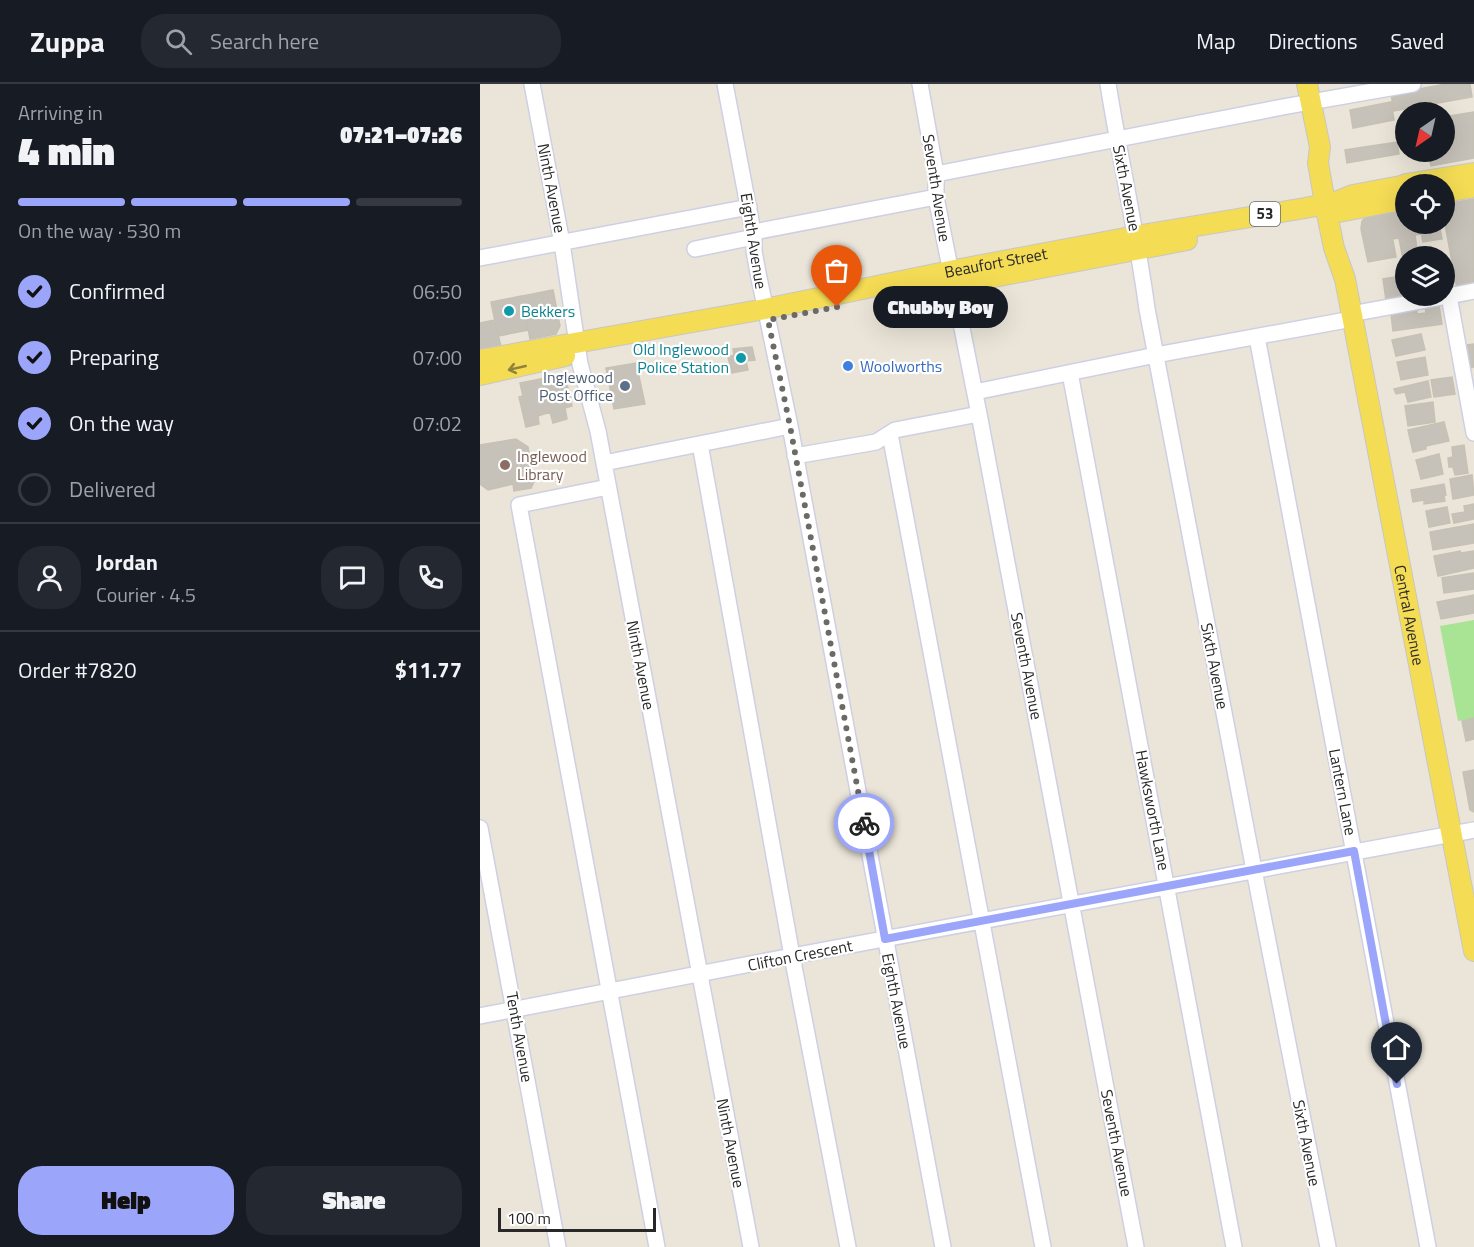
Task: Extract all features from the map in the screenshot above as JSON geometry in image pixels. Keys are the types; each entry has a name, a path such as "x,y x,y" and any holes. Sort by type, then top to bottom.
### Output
{"main road":[{"name":"Central Avenue","path":"1309,93 1320,147 1318,163 1344,247 1345,279 1351,316 1474,951"},
{"name":"Beaufort Street","path":"1455,176 1474,173"},
{"name":"Beaufort Street","path":"1332,208 1353,195 1395,187"},
{"path":"1455,190 1474,187"},
{"name":"Beaufort Street","path":"480,360 577,347 766,315 1137,243 1332,208 1395,200"},
{"name":"Beaufort Street","path":"480,375 577,347"}],"street":[{"name":"Ninth Avenue","path":"532,84 562,243 577,347 604,463 751,1247"},
{"name":"Eighth Avenue","path":"725,84 754,235 754,251 790,426 943,1247"},
{"name":"Seventh Avenue","path":"920,84 936,174 936,197 975,392 1136,1247"},
{"name":"Sixth Avenue","path":"1107,84 1156,355 1328,1247"},
{"path":"936,174 1117,140 1309,93 1413,84"},
{"path":"695,249 936,197"},
{"path":"480,258 749,207"},
{"path":"1455,295 1474,291"},
{"path":"975,392 1257,337 1400,306"},
{"path":"1451,306 1474,433"},
{"name":"Lantern Lane","path":"1257,337 1428,1247"},
{"name":"Hawksworth Lane","path":"1070,373 1234,1247"},
{"path":"795,456 876,442 895,430 979,414"},
{"path":"604,463 790,426"},
{"path":"890,434 1043,1247"},
{"path":"700,444 792,956 848,1247"},
{"path":"608,487 519,505 657,1247"},
{"name":"Tenth Avenue","path":"480,828 558,1247"},
{"name":"Clifton Crescent","path":"480,1016 1474,830"}],"green space":[{"path":"1474,620 1474,718 1458,721 1440,626"}],"building":[{"path":"1446,84 1470,84 1472,97 1444,102 1395,102 1394,111 1391,94"},
{"path":"1391,102 1394,120 1353,128 1350,110"},
{"path":"1474,112 1474,158 1455,162 1455,115"},
{"path":"1395,142 1395,155 1347,163 1345,150"},
{"path":"1430,162 1452,162 1431,166"},
{"path":"1474,199 1474,286 1457,289 1455,246 1449,246 1447,234 1455,234 1455,202"},
{"path":"1395,212 1395,234 1421,234 1415,235 1417,246 1401,246 1399,238 1393,239 1388,213"},
{"path":"1388,213 1395,257 1368,262 1361,229 1362,221 1366,217"},
{"path":"1421,234 1441,234 1442,239 1423,242"},
{"path":"1395,277 1395,299 1386,300 1383,279"},
{"path":"553,290 560,326 556,334 530,339 522,296"},
{"name":"Bekkers","path":"522,296 529,330 498,336 491,302"},
{"path":"1439,306 1442,324 1393,331 1391,314 1417,310 1417,314 1426,313 1425,307"},
{"path":"495,320 501,347 480,352 480,323"},
{"path":"1421,334 1425,350 1396,356 1392,340"},
{"path":"1474,344 1474,367 1465,369 1460,346"},
{"name":"Old Inglewood Police Station","path":"752,347 755,360 746,361 748,370 732,373 728,357 734,355 733,349"},
{"path":"1425,357 1428,375 1401,380 1397,362"},
{"name":"Inglewood Post Office","path":"636,363 645,404 614,409 606,368"},
{"path":"555,376 567,384 572,406 565,408 567,419 553,423 550,412 538,416 539,424 526,427 519,397 523,396 520,383"},
{"path":"1452,377 1455,394 1434,397 1431,380"},
{"path":"1428,381 1431,397 1408,402 1405,392 1396,394 1394,389"},
{"path":"1433,402 1435,422 1408,426 1405,406"},
{"path":"1444,422 1449,441 1426,446 1426,449 1413,452 1408,430"},
{"name":"Inglewood Library","path":"516,439 528,447 534,482 531,488 514,491 513,484 488,490 480,484 480,445"},
{"path":"1464,445 1468,473 1455,475 1453,467 1449,467 1448,458 1453,457 1452,447"},
{"path":"1439,454 1443,474 1421,479 1416,460"},
{"path":"1472,475 1474,495 1453,499 1450,479"},
{"path":"1444,484 1445,501 1424,504 1424,500 1413,502 1411,490"},
{"path":"1474,504 1474,519 1454,523 1452,514 1465,512 1464,506"},
{"path":"1447,507 1450,523 1429,527 1426,511"},
{"path":"1474,524 1474,543 1433,550 1430,532"},
{"path":"1460,551 1461,553 1474,551 1474,568 1438,576 1434,556"},
{"path":"1474,573 1474,589 1444,593 1442,578"},
{"path":"1474,595 1474,613 1441,619 1437,602"},
{"path":"1474,718 1474,739 1466,741 1462,721"},
{"path":"1474,770 1474,812 1470,810 1463,772"}],"way so far":[{"path":"837,307 768,320 864,823"}],"place":[{"name":"Chubby Boy","path":"837,307"},
{"name":"Bekkers","path":"509,311"},
{"name":"Old Inglewood Police Station","path":"741,358"},
{"name":"Woolworths","path":"848,366"},
{"name":"Inglewood Post Office","path":"625,386"},
{"name":"Inglewood Library","path":"505,465"}],"route":[{"path":"864,823 885,939 1354,851 1397,1084"}]}
